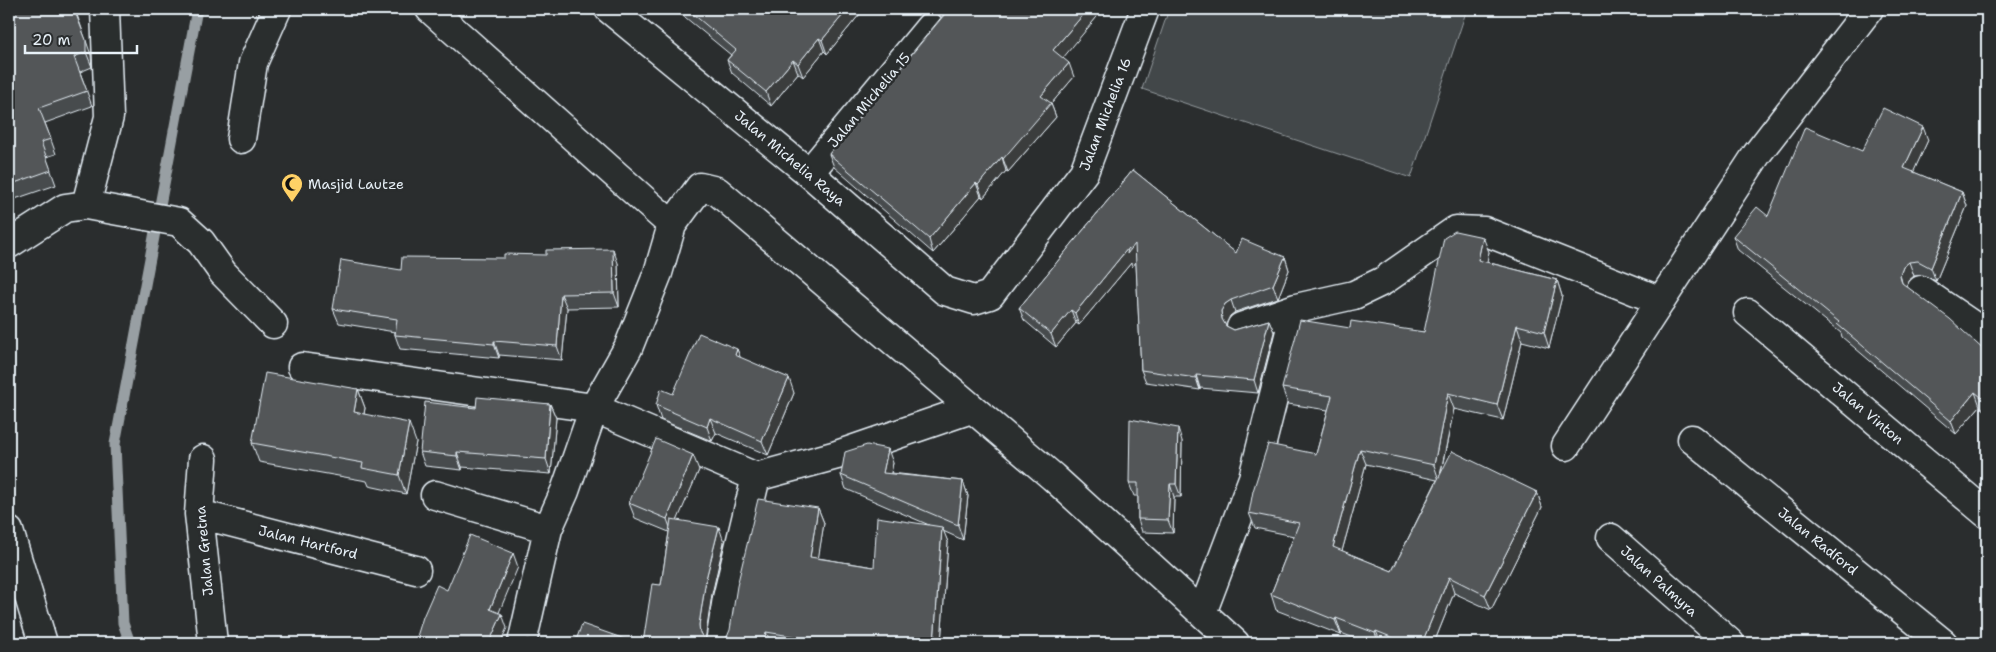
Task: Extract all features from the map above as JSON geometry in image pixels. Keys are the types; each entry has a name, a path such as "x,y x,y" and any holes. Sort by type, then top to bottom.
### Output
{"street":[{"path":"86,205 109,116 105,9"},
{"path":"241,139 253,63 277,9"},
{"path":"430,9 672,225"},
{"name":"Jalan Michelia 16","path":"974,300 990,294 1084,172 1145,9"},
{"path":"1566,446 1757,154 1869,9"},
{"name":"Jalan Michelia Raya","path":"627,14 945,292 974,300"},
{"name":"Jalan Michelia 15","path":"809,172 930,27"},
{"path":"522,643 548,529 565,491 594,408 631,340 658,273 672,225 700,187 717,191 1052,477 1235,643"},
{"path":"9,244 64,208 86,205 180,222 201,242 223,273 273,324"},
{"path":"1241,326 1296,308 1354,295 1383,281 1456,230 1484,231 1661,301"},
{"path":"1921,290 1987,335"},
{"path":"1202,613 1253,478 1296,308"},
{"name":"Jalan Vinton","path":"1748,313 1987,514"},
{"path":"302,367 594,408 756,477 837,455 971,409"},
{"name":"Jalan Radford","path":"1692,439 1943,643"},
{"name":"Jalan Gretna","path":"203,459 199,514 213,643"},
{"path":"720,643 727,598 756,477"},
{"path":"435,495 548,529"},
{"name":"Jalan Hartford","path":"199,514 416,570"},
{"path":"9,531 43,643"},
{"name":"Jalan Palmyra","path":"1611,538 1730,643"}],"shaded area":[{"path":"1169,9 1467,9 1411,178 1142,89"}],"building":[{"path":"9,9 74,9 86,40 86,52 74,57 87,91 39,108 51,139 41,142 51,170 9,185"},
{"path":"687,9 848,9 822,40 819,38 798,64 793,60 766,92 727,60 736,50"},
{"path":"949,9 1088,9 1053,50 1069,63 1041,96 1051,103 1003,159 1002,157 978,185 976,183 929,239 829,154"},
{"path":"1883,108 1923,127 1904,168 1962,192 1931,268 1918,261 1909,262 1903,267 1900,275 1902,283 1950,319 1987,353 1987,402 1975,392 1951,421 1837,324 1839,322 1733,236 1757,207 1768,216 1805,127 1862,151"},
{"path":"1133,170 1236,253 1242,239 1285,257 1273,285 1231,300 1225,304 1221,311 1222,319 1226,326 1234,330 1269,320 1254,380 1196,375 1196,378 1141,370 1135,244 1127,254 1128,248 1075,313 1071,310 1051,334 1019,308"},
{"path":"1455,231 1483,237 1478,260 1557,280 1544,332 1517,325 1497,405 1448,393 1434,465 1360,449 1333,547 1392,571 1452,451 1537,492 1485,595 1449,577 1422,643 1406,643 1336,618 1335,620 1271,594 1299,523 1249,513 1253,491 1268,444 1316,454 1332,396 1282,388 1300,320 1350,328 1351,321 1424,332 1444,238"},
{"path":"613,249 614,293 561,294 557,346 494,341 494,344 395,335 397,319 333,309 341,260 401,270 402,257 504,258 504,254 546,255 546,250"},
{"path":"699,333 737,349 735,355 789,378 762,441 710,418 707,427 656,405 661,389 673,394"},
{"path":"265,373 358,389 354,412 409,423 399,475 362,468 363,463 252,443"},
{"path":"477,397 550,404 546,459 457,452 457,456 420,452 425,402 476,408"},
{"path":"1130,419 1178,428 1176,484 1170,484 1168,520 1138,519 1138,483 1129,483"},
{"path":"656,439 693,455 667,519 629,503"},
{"path":"867,445 888,449 883,473 963,481 958,525 841,475 845,452"},
{"path":"758,499 818,508 810,557 874,567 877,517 942,527 934,643 835,643 766,632 764,643 712,643 720,642 727,637 730,630 737,586"},
{"path":"671,519 719,527 706,579 699,625 700,633 704,639 712,643 643,643 652,584 661,585"},
{"path":"470,535 513,553 490,609 502,614 489,643 415,643 423,617 437,585 447,590"},
{"path":"582,624 636,643 575,643"},
{"path":"527,640 545,643 522,643"}],"waterway":[{"path":"130,643 123,623 115,444 197,9"}],"place":[{"name":"Masjid Lautze","path":"292,203"}]}
